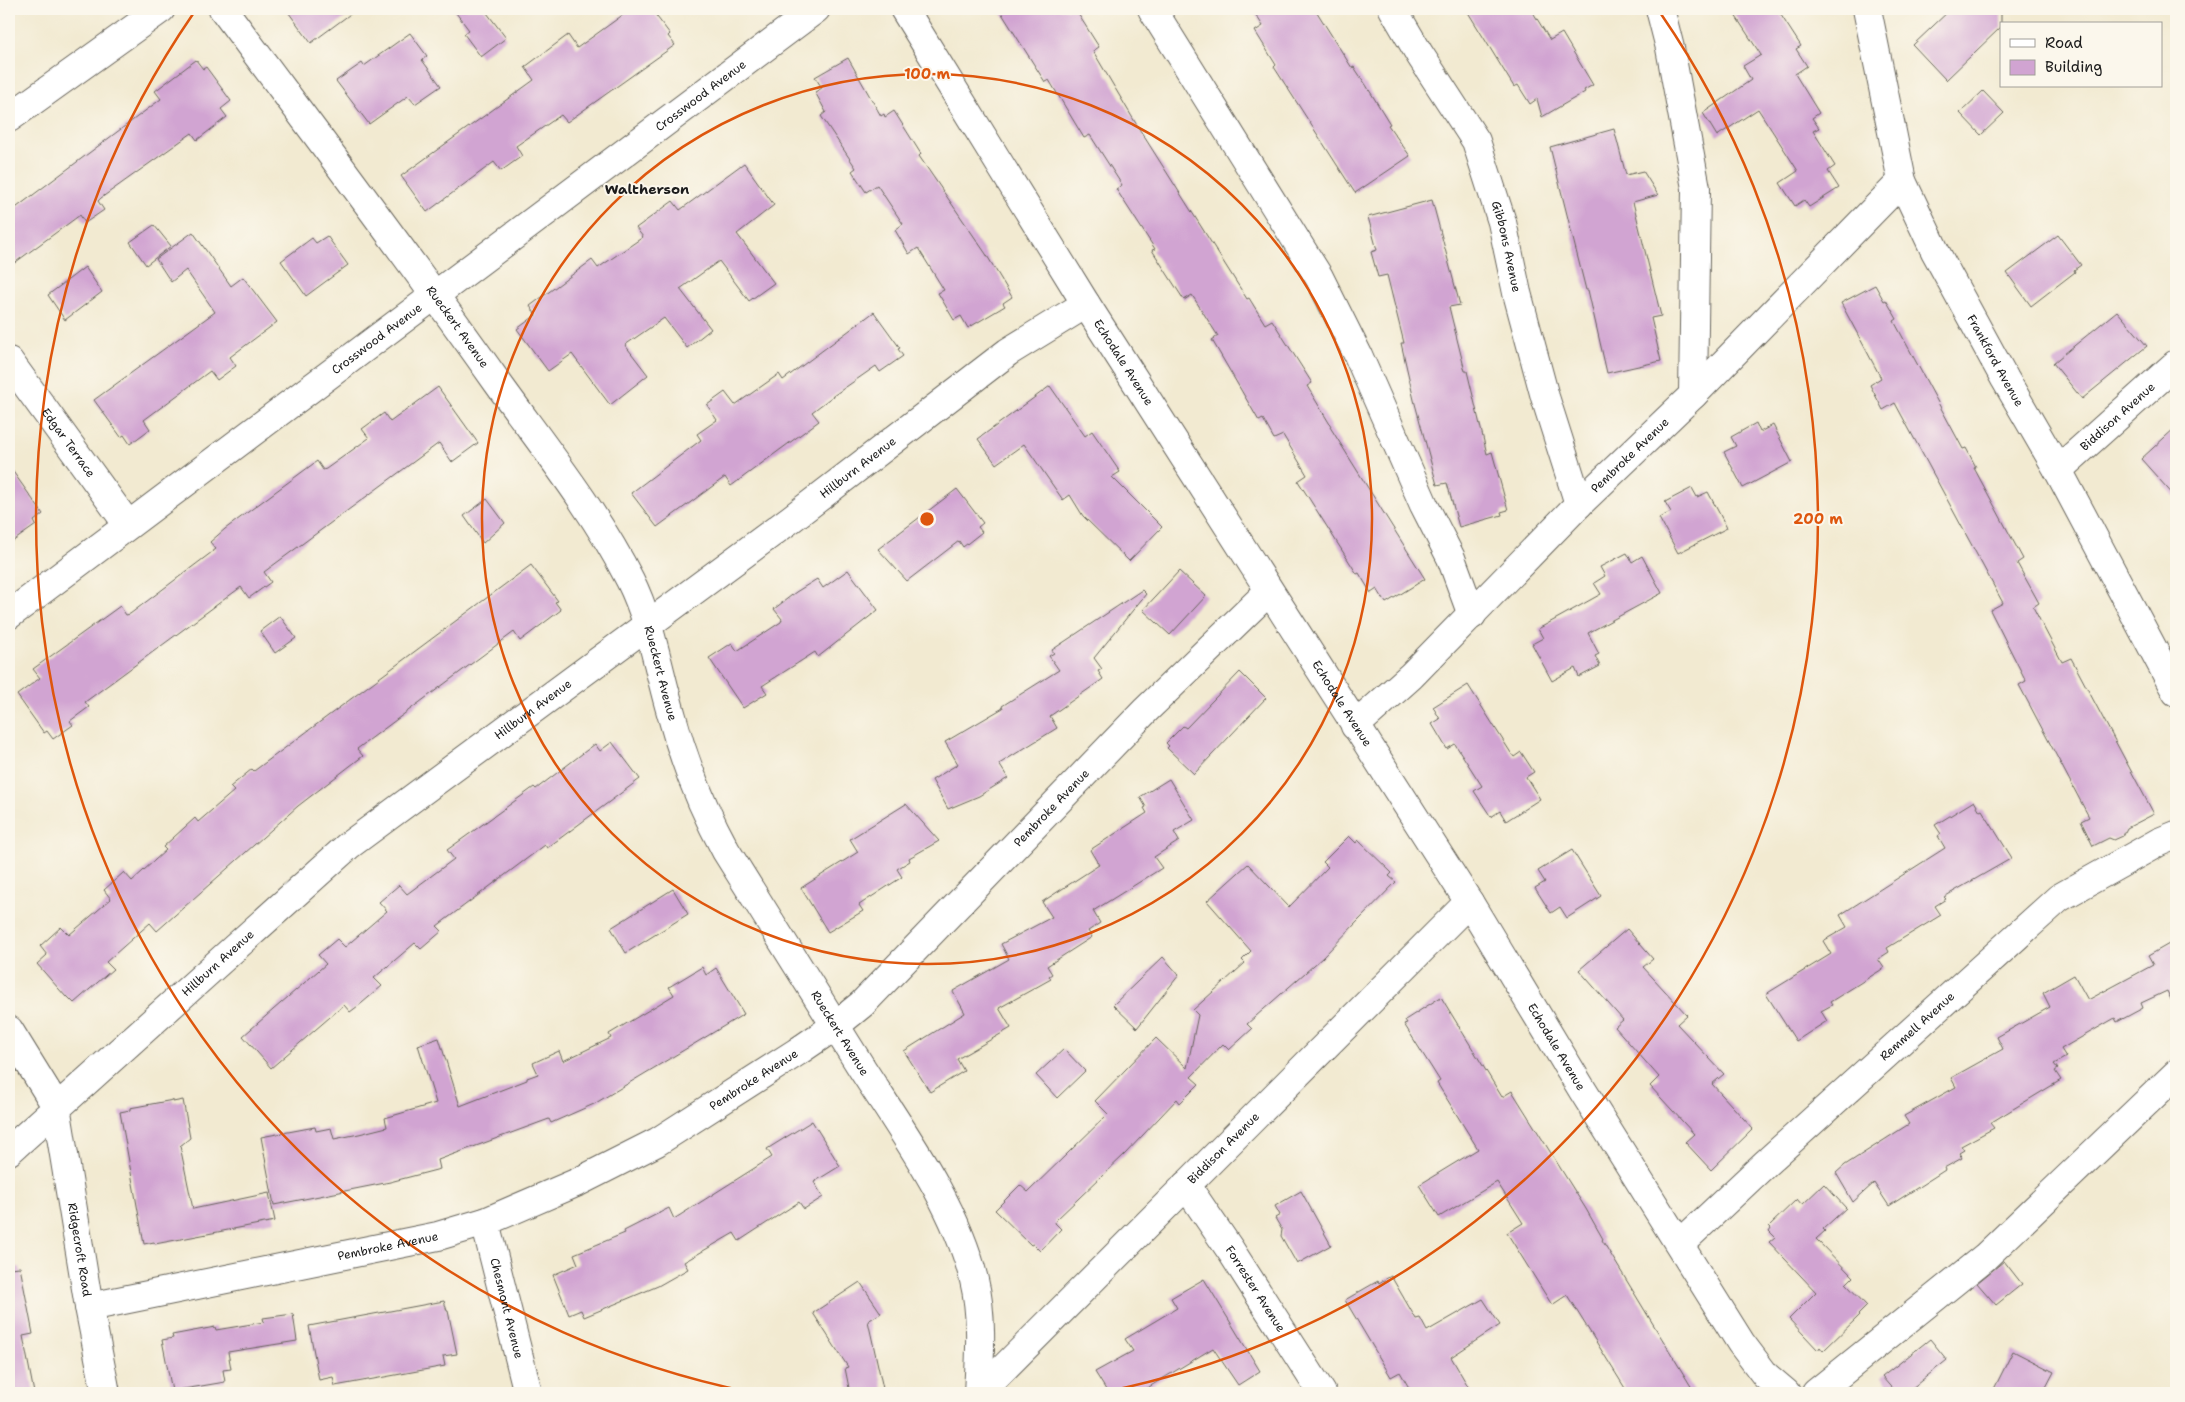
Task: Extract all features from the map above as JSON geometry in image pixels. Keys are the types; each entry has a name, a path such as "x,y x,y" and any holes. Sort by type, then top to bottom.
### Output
{"street":[{"path":"9,118 161,9"},
{"name":"Rueckert Avenue","path":"223,9 435,295 593,517 631,582 647,625 684,760 704,809 726,851 918,1157 950,1214 965,1248 974,1281 979,1318 979,1393"},
{"name":"Crosswood Avenue","path":"9,615 816,9"},
{"name":"Echodale Avenue","path":"904,9 1086,304 1268,592 1469,902 1742,1343 1766,1376 1786,1393"},
{"path":"1152,9 1319,277 1358,355 1424,506 1451,558 1472,615"},
{"name":"Gibbons Avenue","path":"1393,9 1420,55 1476,141 1502,222 1545,397 1579,504"},
{"path":"1660,9 1670,48 1696,188 1693,395"},
{"name":"Frankford Avenue","path":"1867,9 1902,181 1934,251 2013,394 2058,470 2176,692"},
{"name":"Pembroke Avenue","path":"1355,726 1411,676 1579,504 1693,395 1902,181"},
{"name":"Hillburn Avenue","path":"9,1150 348,846 791,519 1008,352 1086,304"},
{"name":"Edgar Terrace","path":"9,361 128,525"},
{"name":"Biddison Avenue","path":"2058,470 2176,364"},
{"name":"Pembroke Avenue","path":"89,1307 438,1236 485,1222 578,1182 657,1142 797,1052 835,1026 862,1004 1146,710 1268,592"},
{"name":"Remmell Avenue","path":"1680,1244 1764,1164 1894,1049 2059,898 2159,842 2176,835"},
{"name":"Biddison Avenue","path":"979,1393 1469,902"},
{"path":"9,1030 56,1106"},
{"path":"1816,1393 1984,1257 2176,1074"},
{"name":"Ridgecroft Road","path":"56,1106 89,1307 106,1393"},
{"name":"Forrester Avenue","path":"1186,1185 1231,1251 1322,1393"},
{"name":"Chesmont Avenue","path":"485,1222 528,1393"}],"building":[{"path":"286,9 357,9 311,43"},
{"path":"453,9 484,9 506,38 481,57 464,34 469,30"},
{"path":"631,9 651,9 670,34 668,36 675,45 567,122 561,115 516,146 522,156 501,171 494,162 427,212 401,176 534,80 525,67 568,35 577,48"},
{"path":"999,9 1075,9 1099,47 1093,51 1138,127 1247,299 1249,298 1265,324 1272,320 1312,383 1307,386 1330,427 1425,579 1386,603 1377,589 1371,593 1298,481 1307,475 1283,435 1274,439 1263,419 1259,421 1212,340 1218,336 1192,295 1184,300 1152,250 1155,249 1116,189 1122,185 1090,135 1084,138 1049,80 1045,82"},
{"path":"1252,9 1315,9 1352,68 1354,67 1366,85 1390,124 1388,125 1410,156 1355,193 1274,67 1276,65 1255,31 1263,26"},
{"path":"1466,9 1531,9 1550,40 1562,33 1593,85 1584,90 1585,92 1542,117 1537,99 1530,104 1518,85 1514,87"},
{"path":"1731,9 1777,9 1801,46 1796,49 1807,66 1795,74 1819,113 1812,118 1819,128 1813,131 1835,166 1828,171 1839,188 1809,207 1804,200 1795,206 1780,183 1798,171 1758,109 1717,136 1703,113 1751,80 1743,66 1761,55"},
{"path":"1951,9 2001,9 2000,28 1946,80 1913,45"},
{"path":"410,33 427,56 422,60 441,86 415,104 408,96 369,124 336,81 362,63 364,66"},
{"path":"848,58 881,116 884,114 885,117 894,111 921,154 919,156 986,254 1012,297 1003,303 1005,306 968,328 961,316 954,320 938,293 944,290 918,248 909,254 895,230 903,224 877,185 866,192 852,171 856,168 821,116 826,112 815,92 822,88 815,77"},
{"path":"196,60 203,69 206,67 231,101 221,109 227,117 197,140 192,133 101,198 98,201 104,210 85,223 80,215 9,267 9,213 161,99 155,91"},
{"path":"1983,91 2004,113 1981,135 1960,113"},
{"path":"1614,129 1626,175 1643,171 1658,195 1633,202 1661,316 1651,318 1661,361 1607,373 1588,290 1586,290 1550,147"},
{"path":"744,163 774,205 737,234 774,283 749,301 719,261 680,289 711,329 687,348 664,318 625,345 648,375 610,405 572,354 548,371 517,329 536,315 530,306 592,260 598,268 643,237 636,228 673,201 680,210"},
{"path":"1432,200 1460,305 1449,307 1487,454 1492,452 1508,510 1501,512 1502,515 1459,527 1447,483 1437,485 1414,400 1401,343 1404,343 1387,275 1378,277 1371,252 1377,250 1368,217"},
{"path":"154,225 171,246 146,265 130,242"},
{"path":"193,232 231,286 243,277 277,322 230,357 236,366 217,380 210,371 144,420 150,429 130,444 124,435 121,437 94,400 215,312 186,270 171,282 156,259"},
{"path":"2058,235 2081,265 2074,270 2075,272 2031,306 2007,273"},
{"path":"327,236 348,265 306,296 281,261 312,238 316,243"},
{"path":"85,267 102,292 65,320 48,295"},
{"path":"1875,285 1897,319 1894,321 1963,449 1966,448 1976,467 1974,468 2023,559 2017,563 2039,603 2033,607 2062,662 2071,658 2154,814 2127,828 2123,836 2114,840 2109,838 2093,846 2081,821 2089,817 2019,685 2026,681 1990,610 2003,603 1895,403 1883,410 1870,385 1881,378 1841,303"},
{"path":"2117,311 2147,346 2082,399 2053,363"},
{"path":"874,312 900,348 898,349 903,356 880,372 876,366 833,396 812,412 819,421 731,486 725,477 657,527 631,493 701,440 697,434 717,420 707,405 725,392 735,405 779,374 783,380"},
{"path":"1050,386 1085,436 1092,431 1120,472 1112,477 1162,527 1129,561 1083,516 1070,495 1063,500 1024,444 996,464 978,439"},
{"path":"438,387 478,443 452,462 439,443 264,572 271,582 249,598 241,587 85,702 89,707 70,721 73,725 53,739 47,731 44,733 17,695 40,678 33,669 120,606 126,615 130,614 216,549 210,542 225,529 317,461 323,470 326,469 369,438 362,429 384,413 390,422"},
{"path":"1756,423 1760,432 1773,425 1792,462 1743,488 1724,452 1736,446 1731,437"},
{"path":"2176,427 2176,498 2141,459"},
{"path":"9,466 43,514 34,521 36,525 9,544"},
{"path":"1692,488 1697,497 1708,492 1727,528 1678,553 1659,518 1671,512 1665,502"},
{"path":"957,489 983,523 978,527 982,532 963,547 959,541 907,581 878,549"},
{"path":"487,499 505,523 483,543 464,516"},
{"path":"1627,553 1632,562 1642,556 1662,593 1588,633 1599,654 1595,656 1600,666 1579,677 1575,668 1552,681 1532,644 1543,638 1538,629 1601,594 1594,583 1605,576 1600,567"},
{"path":"531,565 558,601 555,602 561,610 520,641 514,632 357,749 363,756 298,806 157,931 150,923 106,962 113,969 74,1003 66,997 37,964 47,955 40,946 61,927 69,935 111,899 104,890 124,872 132,881 166,850 163,847 195,818 198,822 234,791 230,787 252,769 254,771"},
{"path":"848,570 878,610 818,657 815,652 762,686 767,693 743,708 709,658 732,643 737,651 781,622 782,619 774,609 796,592 817,579 823,588"},
{"path":"1179,571 1206,596 1170,635 1143,610"},
{"path":"1142,590 1146,594 1094,658 1102,669 1098,671 1103,679 1050,716 1057,728 999,764 1008,778 979,796 948,809 932,780 958,764 945,742 1003,708 1002,706 1059,670 1049,656 1054,653 1052,650"},
{"path":"280,616 296,638 275,653 260,631"},
{"path":"1240,672 1266,698 1194,774 1167,748 1169,746 1166,743 1183,726 1186,728"},
{"path":"1468,685 1514,757 1521,752 1534,772 1526,777 1540,799 1506,821 1500,811 1491,817 1474,791 1482,786 1455,744 1447,749 1432,724 1440,719 1433,707"},
{"path":"612,742 640,779 547,848 545,845 437,926 442,931 421,949 415,943 374,978 382,986 362,1003 350,1012 344,1005 271,1068 243,1036 326,964 318,955 337,939 345,947 387,911 379,902 399,885 407,894 454,859 447,850 534,787 536,789 595,744 600,751"},
{"path":"1169,779 1194,820 1174,832 1179,841 1154,857 1162,868 1093,911 1100,923 1088,931 1092,937 1047,966 1052,974 1049,976 1051,979 999,1008 1011,1028 957,1059 964,1071 930,1092 904,1051 965,1013 953,991 1009,959 1001,944 1052,917 1042,902 1099,865 1090,850 1147,813 1140,797"},
{"path":"1974,801 1980,811 1982,810 2012,858 1944,897 1946,899 1935,906 1941,915 1887,948 1889,952 1878,959 1884,968 1830,1002 1832,1005 1821,1011 1827,1021 1796,1041 1766,994 1831,954 1823,941 1847,927 1840,915 1945,848 1938,836 1941,834 1935,825"},
{"path":"906,804 939,841 909,858 910,861 897,869 902,877 859,905 863,911 828,932 801,888 858,852 850,839"},
{"path":"1349,836 1356,843 1358,840 1392,873 1389,876 1396,882 1322,958 1247,1024 1252,1029 1229,1050 1223,1044 1191,1077 1199,1084 1180,1103 1177,1099 1125,1154 1056,1220 1055,1223 1061,1229 1040,1251 1033,1244 1031,1245 995,1210 1020,1185 1028,1192 1108,1114 1095,1101 1156,1038 1187,1068 1198,1015 1193,1010 1245,963 1242,960 1251,951 1207,901 1248,864 1289,907 1328,867 1323,862"},
{"path":"1572,850 1601,896 1567,918 1560,907 1551,913 1535,888 1545,882 1538,871"},
{"path":"673,889 688,914 626,953 611,928"},
{"path":"1627,929 1653,959 1643,967 1687,1015 1677,1024 1724,1074 1712,1084 1753,1129 1711,1170 1685,1142 1694,1134 1650,1086 1659,1077 1615,1027 1623,1020 1579,970"},
{"path":"2176,940 2176,1010 2167,991 2141,1003 2143,1008 2117,1022 2115,1018 2061,1049 2066,1057 2054,1064 2058,1069 2055,1071 2061,1080 1990,1123 1994,1128 1961,1146 1964,1150 1959,1153 1962,1158 1944,1168 1945,1170 1889,1206 1874,1183 1853,1202 1836,1173 1845,1165 1909,1124 1904,1116 1956,1087 1951,1078 2003,1049 1997,1037 2050,1007 2043,993 2074,975 2088,1000 2153,965 2148,956"},
{"path":"1163,957 1179,975 1137,1028 1113,1005"},
{"path":"702,967 706,975 716,968 744,1014 594,1104 551,1123 549,1119 438,1160 440,1169 390,1182 274,1205 261,1137 315,1127 316,1131 331,1128 334,1139 387,1127 385,1118 436,1103 418,1045 439,1038 460,1106 538,1074 533,1063 559,1051 563,1061 611,1038 609,1034 674,995 669,987"},
{"path":"1441,997 1502,1097 1512,1091 1586,1209 1602,1240 1695,1393 1628,1393 1567,1295 1552,1305 1507,1233 1523,1223 1497,1182 1439,1217 1419,1185 1478,1149 1437,1083 1440,1081 1404,1024 1407,1023 1405,1020"},
{"path":"1064,1049 1085,1071 1057,1098 1036,1075"},
{"path":"173,1100 173,1102 183,1100 190,1138 180,1146 193,1209 269,1193 275,1221 155,1244 154,1242 144,1244 120,1112 130,1110 130,1108"},
{"path":"812,1121 840,1166 814,1182 823,1197 804,1209 799,1202 739,1241 734,1233 684,1262 688,1269 658,1286 584,1317 581,1310 569,1315 553,1275 578,1264 574,1254 625,1233 624,1231 669,1208 674,1219 772,1157 767,1149"},
{"path":"1824,1184 1846,1208 1823,1229 1825,1231 1816,1239 1853,1277 1846,1284 1867,1306 1823,1351 1820,1347 1818,1350 1789,1319 1816,1292 1769,1242 1775,1237 1769,1231 1771,1228 1769,1226 1797,1199 1802,1205"},
{"path":"1301,1191 1331,1245 1297,1264 1281,1236 1282,1230 1275,1218 1280,1215 1275,1206"},
{"path":"2004,1261 2022,1284 1996,1305 1977,1283"},
{"path":"20,1267 33,1334 23,1336 34,1393 9,1393 9,1268"},
{"path":"1391,1276 1416,1319 1420,1318 1427,1331 1483,1299 1500,1325 1451,1357 1472,1393 1412,1393 1400,1372 1391,1377 1345,1300 1378,1281 1379,1283"},
{"path":"1204,1279 1260,1371 1238,1385 1213,1348 1139,1393 1108,1393 1095,1372 1133,1351 1125,1339 1177,1308 1171,1298"},
{"path":"860,1282 881,1313 868,1321 884,1393 850,1393 845,1368 848,1367 813,1313"},
{"path":"444,1301 448,1311 457,1354 443,1356 445,1366 335,1386 333,1377 319,1380 309,1326"},
{"path":"293,1314 297,1341 228,1352 231,1369 223,1370 225,1382 172,1391 162,1340 173,1338 172,1335 215,1327 216,1330 264,1322 263,1318"},
{"path":"1930,1339 1947,1360 1906,1393 1896,1393 1882,1377"},
{"path":"2013,1351 2054,1372 2043,1393 1992,1393"}],"district":[{"name":"Waltherson","path":"647,189"}]}
